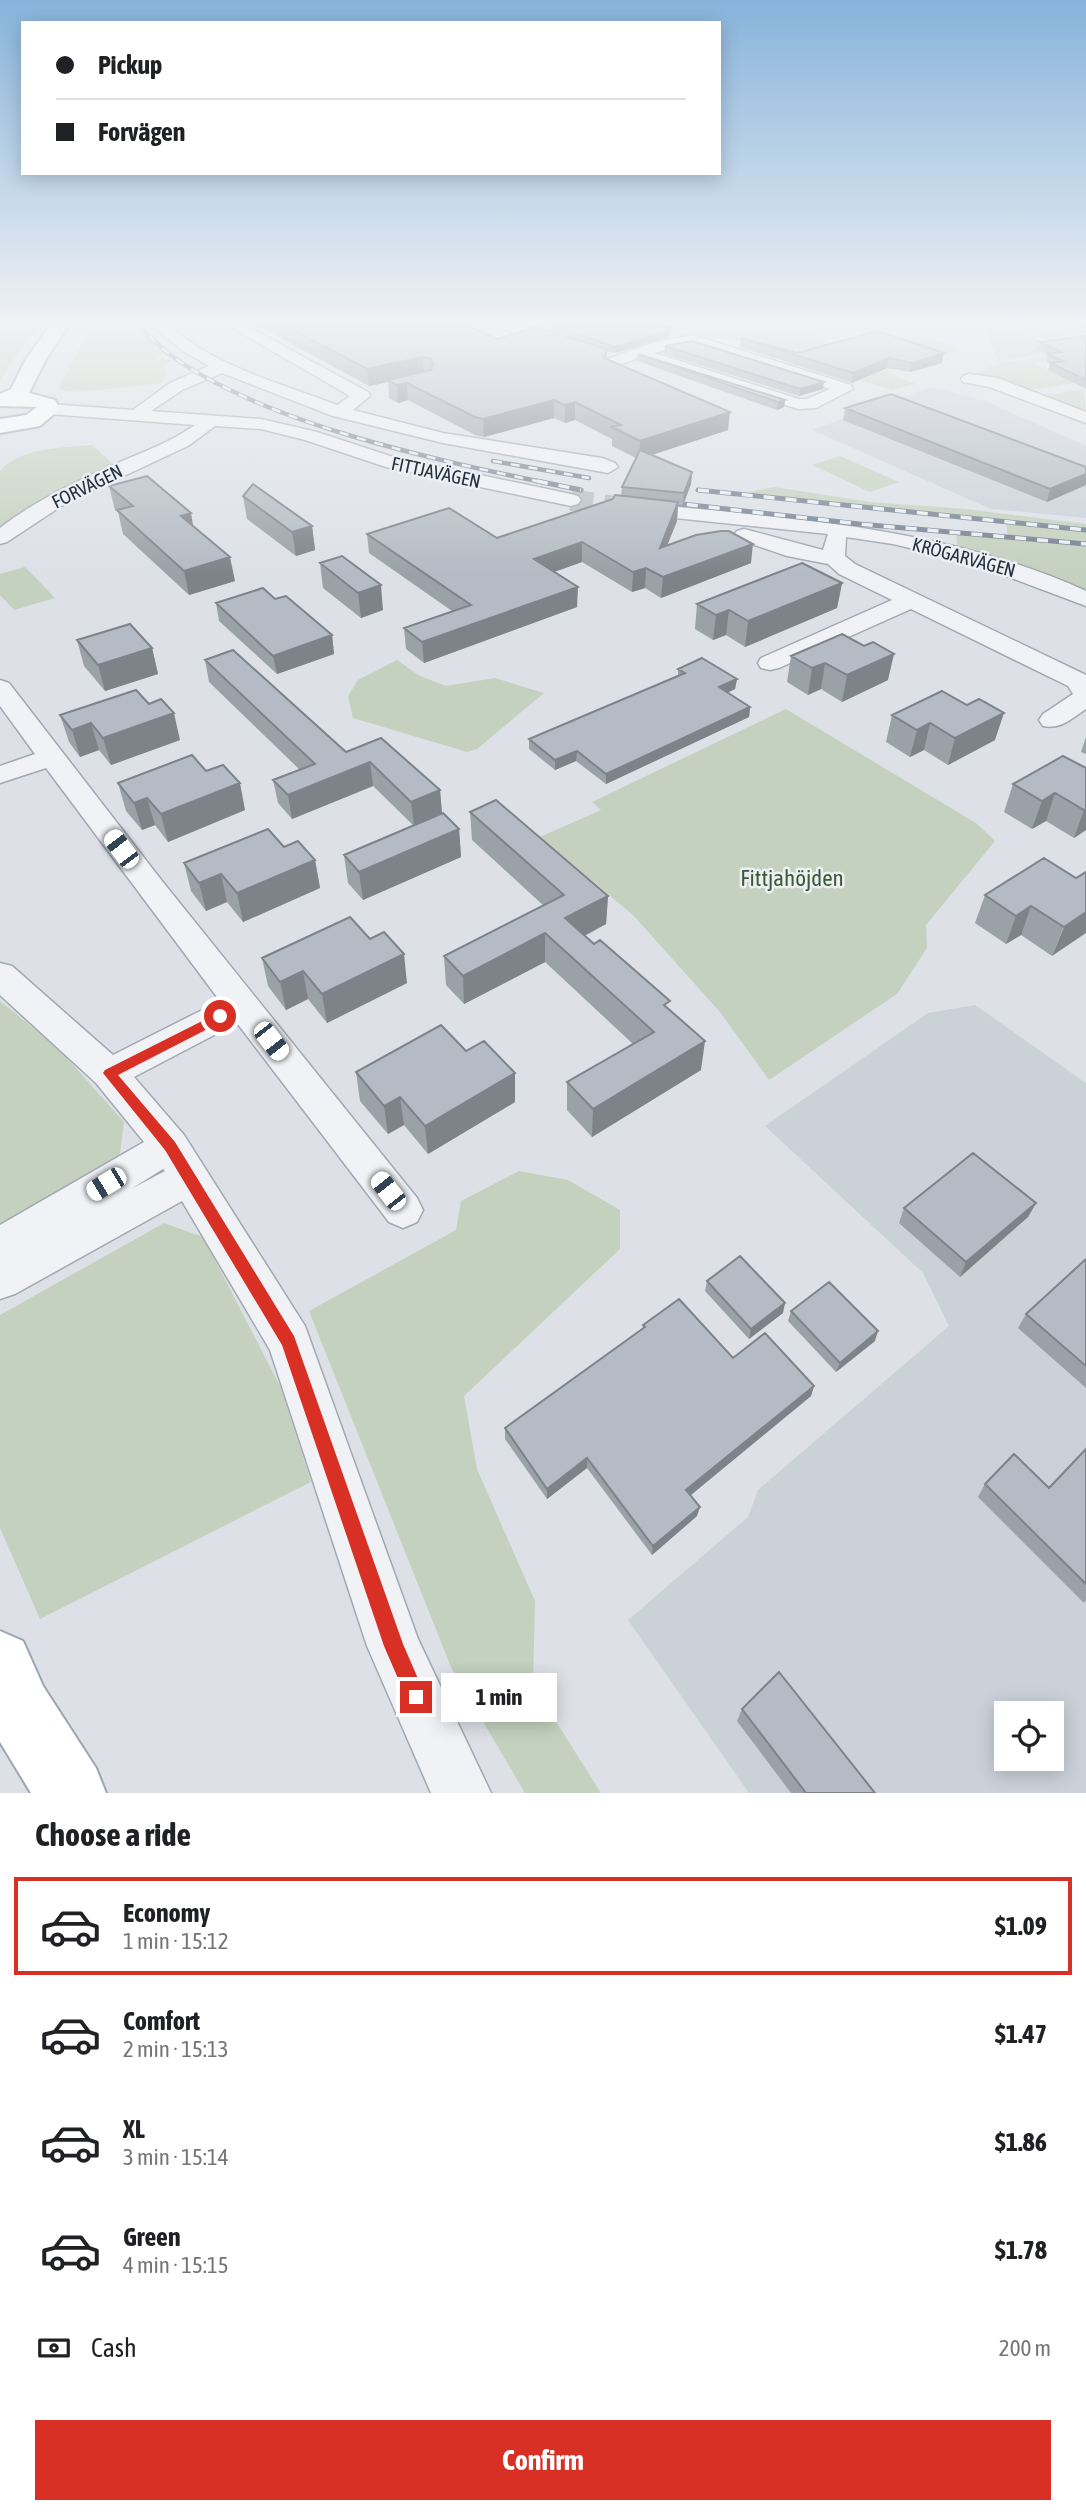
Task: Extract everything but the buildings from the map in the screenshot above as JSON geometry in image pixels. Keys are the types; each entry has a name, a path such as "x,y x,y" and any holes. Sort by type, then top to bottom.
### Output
{"main road":[{"path":"0,447 28,416"},
{"path":"0,1664 19,1710 71,1793"}],"street":[{"path":"136,416 145,407"},
{"path":"324,407 443,438 608,467"},
{"path":"338,412 347,407"},
{"path":"1056,407 1086,418"},
{"name":"FITTJAVÄGEN","path":"28,416 212,419 288,430 386,461 571,500"},
{"name":"FORVÄGEN","path":"0,538 25,519 76,490 187,439 212,419"},
{"name":"KRÖGARVÄGEN","path":"622,508 837,531 920,543 978,557 1086,599"},
{"path":"701,529 739,533 795,551"},
{"path":"835,559 833,552 837,531"},
{"path":"725,542 835,559 847,569 1078,681 1086,696 1052,720"},
{"path":"770,663 911,600"},
{"path":"0,688 403,1210"},
{"path":"0,775 52,757"},
{"path":"0,975 109,1073 180,1162 289,1342 394,1646 438,1748 462,1793"},
{"path":"109,1073 243,1005"},
{"path":"0,1247 180,1162"},
{"path":"0,1280 180,1162"}],"shaded area":[{"path":"877,407 998,407 1086,446 1086,518 991,509 812,430"},
{"path":"975,1005 1086,1083 1086,1793 749,1793 628,1620 748,1517 758,1490 949,1326 923,1273 765,1126 928,1013"}],"green space":[{"path":"1067,407 1085,407 1086,414"},
{"path":"92,445 116,467 0,531 0,471 19,457 30,453"},
{"path":"840,456 899,482 870,492 812,465"},
{"path":"774,487 870,502 966,509 1086,524 1086,590 985,553 957,547 956,531 1008,537 1006,522 750,495 749,492"},
{"path":"25,567 55,598 14,610 0,595 0,574"},
{"path":"397,660 420,676 446,686 495,678 544,693 477,749 467,752 353,718 348,696 358,680"},
{"name":"Fittjahöjden","path":"786,709 976,823 995,841 926,925 927,948 897,994 769,1080 720,1012 633,915 540,837 601,810 592,802"},
{"path":"0,1001 58,1048 124,1122 120,1154 105,1171 0,1234"},
{"path":"519,1171 568,1180 620,1210 620,1249 464,1396 477,1469 535,1601 533,1685 601,1793 525,1793 451,1667 309,1311 456,1230 461,1201"},
{"path":"164,1223 203,1237 281,1388 311,1482 40,1619 0,1528 0,1315"}],"tunnel":[{"path":"571,500 622,508"}],"railway":[{"path":"268,407 302,420 402,450 546,483"},
{"path":"493,461 589,478"},
{"path":"537,481 581,490"},
{"path":"698,490 1086,530"},
{"path":"665,502 859,524 1086,544"}],"route":[{"path":"220,1016 109,1073 170,1146 289,1342 394,1646 416,1697"}]}
